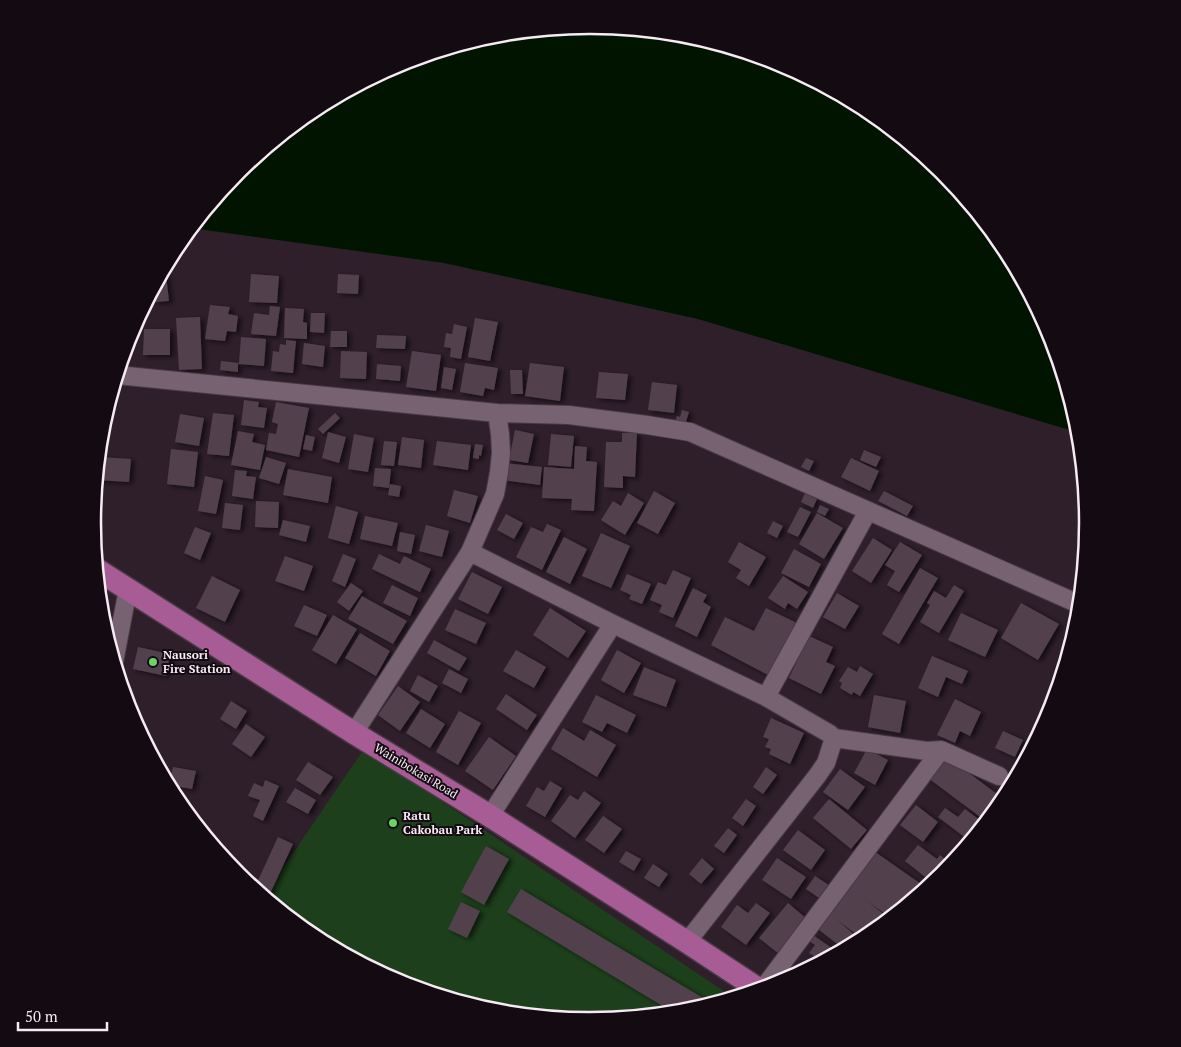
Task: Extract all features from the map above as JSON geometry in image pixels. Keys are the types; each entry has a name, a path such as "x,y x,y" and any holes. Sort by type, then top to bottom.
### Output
{"main road":[{"name":"Wainibokasi Road","path":"104,574 688,942 750,986"}],"street":[{"path":"124,376 497,413 569,415 690,432 1074,602"},
{"path":"354,733 470,552 495,494 498,479 501,453 497,413"},
{"path":"766,697 868,510"},
{"path":"470,552 613,624 766,697 834,738 927,752 941,750 999,776"},
{"path":"117,648 128,589"},
{"path":"490,816 613,624"},
{"path":"688,942 817,776 826,763 834,738"},
{"path":"761,982 941,750"}],"green space":[{"name":"Ratu Cakobau Park","path":"364,749 727,994 686,1004 623,1012 558,1012 495,1004 433,987 374,963 318,931 267,891"}],"shaded area":[{"path":"558,35 623,35 686,43 717,50 778,71 835,99 889,135 937,177 979,225 998,251 1030,307 1054,366 1064,397 1071,430 698,319 444,263 199,229 244,177 292,135 318,116 374,84 433,60 495,43"}],"building":[{"path":"251,274 279,276 277,303 249,302"},
{"path":"338,274 359,275 358,294 337,293"},
{"path":"166,278 169,301 155,302 155,300"},
{"path":"210,305 230,307 228,314 238,316 236,332 227,331 225,341 205,339"},
{"path":"270,306 280,307 276,336 251,334 254,313 269,315"},
{"path":"285,308 304,309 303,322 307,323 307,339 284,338"},
{"path":"311,313 325,313 324,333 310,332"},
{"path":"200,317 202,369 179,370 176,318"},
{"path":"475,318 498,322 490,361 468,357"},
{"path":"454,324 467,327 461,359 450,357 451,348 444,347 446,333 452,334"},
{"path":"144,329 170,329 170,355 143,355"},
{"path":"331,331 347,331 347,347 330,347"},
{"path":"377,335 406,336 405,349 376,348"},
{"path":"241,337 266,339 264,366 238,364 238,372 220,370 221,361 239,363"},
{"path":"286,340 296,341 293,373 271,371 273,351 279,352 280,344 286,345"},
{"path":"304,343 325,346 323,367 302,364"},
{"path":"341,351 367,352 366,379 340,378"},
{"path":"412,351 441,355 436,391 406,387"},
{"path":"465,363 498,368 494,390 485,388 483,396 460,392"},
{"path":"530,363 564,367 560,401 525,396"},
{"path":"377,364 401,366 400,381 376,379"},
{"path":"444,367 456,369 452,390 441,388"},
{"path":"510,370 522,370 523,394 511,394"},
{"path":"599,372 628,374 625,400 596,398"},
{"path":"652,382 677,385 674,413 648,410"},
{"path":"244,400 259,402 258,407 267,408 264,428 241,425"},
{"path":"276,402 309,408 299,457 266,450 269,433 276,434 278,424 272,422"},
{"path":"682,410 689,412 685,425 675,422 677,416 680,417"},
{"path":"213,413 234,415 229,456 207,454"},
{"path":"335,413 340,418 323,434 318,429"},
{"path":"180,414 204,418 199,446 175,442"},
{"path":"515,430 534,434 528,463 509,460"},
{"path":"238,431 254,434 252,442 265,445 260,470 231,465"},
{"path":"328,432 346,437 339,463 322,458"},
{"path":"622,433 637,433 635,477 623,476 623,488 604,487 606,442 622,442"},
{"path":"354,434 374,438 368,472 348,469"},
{"path":"551,434 574,436 571,467 548,465"},
{"path":"306,435 315,437 312,451 303,449"},
{"path":"402,437 424,440 421,468 398,465"},
{"path":"384,441 397,442 394,466 381,465"},
{"path":"437,441 471,445 468,470 433,465"},
{"path":"475,444 483,445 479,459 473,458"},
{"path":"575,446 587,447 586,461 597,462 594,511 571,510 572,499 542,498 544,467 574,469"},
{"path":"171,449 198,452 194,487 167,484"},
{"path":"864,450 881,457 876,467 860,460"},
{"path":"105,457 131,459 129,482 103,480"},
{"path":"266,457 286,463 279,484 259,478"},
{"path":"806,458 814,461 809,471 801,467"},
{"path":"851,458 879,471 870,491 841,477"},
{"path":"504,463 542,467 540,485 502,480"},
{"path":"375,468 391,469 389,488 373,486"},
{"path":"288,469 332,477 328,503 283,495"},
{"path":"235,470 247,471 246,476 256,477 253,499 232,496"},
{"path":"205,476 223,480 216,514 198,511"},
{"path":"390,484 401,486 399,497 388,495"},
{"path":"454,490 478,496 470,523 447,516"},
{"path":"654,491 675,503 658,534 637,523"},
{"path":"884,491 913,506 907,516 878,501"},
{"path":"628,493 644,503 625,535 601,520 613,501 621,506"},
{"path":"805,493 817,499 813,508 801,502"},
{"path":"256,501 279,502 278,528 255,527"},
{"path":"225,503 243,505 240,530 222,528"},
{"path":"820,505 829,509 825,516 817,512"},
{"path":"336,506 358,512 349,544 328,538"},
{"path":"800,507 811,512 798,537 787,532"},
{"path":"817,513 843,528 824,559 799,544"},
{"path":"506,514 523,523 514,539 497,530"},
{"path":"365,516 398,523 392,546 360,539"},
{"path":"283,520 310,526 306,542 279,535"},
{"path":"773,521 783,526 777,538 767,533"},
{"path":"547,524 561,530 542,570 516,557 531,527 543,532"},
{"path":"426,525 449,531 442,557 419,551"},
{"path":"195,527 211,533 200,560 184,553"},
{"path":"400,532 415,535 411,554 397,551"},
{"path":"601,533 630,546 611,588 582,576"},
{"path":"564,537 587,549 570,584 546,572"},
{"path":"873,538 892,550 871,583 852,571"},
{"path":"739,542 766,557 749,586 736,578 741,570 728,562"},
{"path":"900,542 922,555 899,592 887,585 895,571 885,565"},
{"path":"794,549 821,564 809,587 781,573"},
{"path":"343,554 356,559 345,587 332,581"},
{"path":"379,554 400,564 404,556 431,569 420,592 372,569"},
{"path":"285,556 313,566 304,591 275,581"},
{"path":"920,568 938,578 899,644 882,634"},
{"path":"673,570 691,578 673,618 659,612 662,605 650,600 658,582 666,585"},
{"path":"472,572 502,587 488,614 458,599"},
{"path":"627,574 651,584 642,604 629,599 631,595 620,590"},
{"path":"212,576 240,590 225,622 196,608"},
{"path":"783,576 808,592 797,609 788,603 785,609 768,598"},
{"path":"351,583 363,591 349,611 337,602"},
{"path":"392,585 418,598 410,616 383,603"},
{"path":"954,585 964,591 939,633 920,622 930,605 927,603 934,591 946,598"},
{"path":"693,588 707,595 703,602 711,607 697,637 675,626"},
{"path":"837,593 859,606 845,629 823,617"},
{"path":"362,596 407,621 393,644 348,619"},
{"path":"1021,603 1059,624 1038,660 1001,638"},
{"path":"304,605 327,615 317,636 294,626"},
{"path":"550,608 586,631 568,658 533,635"},
{"path":"766,608 797,623 770,676 711,645 725,617 754,631"},
{"path":"455,609 486,623 476,644 445,630"},
{"path":"961,613 998,630 985,657 948,640"},
{"path":"333,615 357,629 336,664 312,650"},
{"path":"360,633 390,651 376,676 345,658"},
{"path":"809,636 833,647 826,662 835,666 821,694 789,678"},
{"path":"434,640 467,658 459,671 427,653"},
{"name":"Nausori Fire Station","path":"138,647 170,654 166,676 133,669"},
{"path":"516,650 546,667 534,688 503,671"},
{"path":"617,650 641,663 624,693 601,680"},
{"path":"932,656 968,671 962,684 946,677 938,697 918,688"},
{"path":"860,666 873,674 860,696 853,692 852,695 840,688 842,683 839,681 848,667 857,672"},
{"path":"644,667 676,680 666,707 633,695"},
{"path":"449,669 468,679 461,693 442,683"},
{"path":"418,675 438,686 429,702 410,691"},
{"path":"398,686 420,702 400,731 378,715"},
{"path":"506,694 537,715 527,730 496,709"},
{"path":"596,695 636,715 627,733 607,723 602,732 582,722"},
{"path":"874,695 906,701 900,733 868,727"},
{"path":"955,699 981,712 970,736 960,731 955,743 937,735"},
{"path":"231,701 247,711 236,729 220,719"},
{"path":"421,709 445,724 430,748 406,733"},
{"path":"459,711 481,723 458,765 436,752"},
{"path":"771,718 804,733 790,764 769,754 771,749 765,747 769,739 763,737"},
{"path":"246,724 265,737 251,757 232,744"},
{"path":"563,728 584,741 590,730 616,745 597,777 551,749"},
{"path":"1003,731 1023,740 1015,757 995,748"},
{"path":"489,737 516,756 493,790 465,771"},
{"path":"867,749 888,760 875,785 854,773"},
{"path":"945,755 999,795 982,818 928,778"},
{"path":"308,762 333,777 320,795 296,780"},
{"path":"173,767 196,771 192,789 177,786 171,776"},
{"path":"766,767 777,775 763,794 753,787"},
{"path":"840,769 865,787 848,810 823,792"},
{"path":"265,780 279,786 263,821 253,816 260,800 248,796 254,783 263,787"},
{"path":"550,781 562,788 545,817 526,806 537,787 544,791"},
{"path":"295,788 316,800 308,814 286,802"},
{"path":"584,791 601,803 575,838 551,821 570,795 578,800"},
{"path":"746,799 756,806 743,826 732,818"},
{"path":"829,799 867,830 851,849 813,818"},
{"path":"916,805 938,822 923,842 900,825"},
{"path":"945,808 958,817 965,809 980,820 966,838 938,817"},
{"path":"603,816 622,829 604,853 585,840"},
{"path":"728,828 737,835 724,853 714,846"},
{"path":"798,830 825,850 811,870 783,850"},
{"path":"278,837 293,844 270,894 257,882"},
{"path":"918,845 937,859 940,855 946,860 927,879 905,861"},
{"path":"486,846 509,859 484,905 461,892"},
{"path":"871,849 921,884 886,914 867,901 885,915 857,935 837,920 856,936 839,945 814,926"},
{"path":"626,851 641,859 634,871 619,862"},
{"path":"702,858 714,869 701,884 689,874"},
{"path":"777,858 806,877 791,899 762,880"},
{"path":"653,864 668,874 659,887 644,878"},
{"path":"815,876 832,887 822,900 806,889"},
{"path":"521,889 706,1000 665,1007 507,912"},
{"path":"461,902 480,911 467,938 448,929"},
{"path":"756,903 770,913 746,945 721,927 737,905 748,913"},
{"path":"788,903 807,919 779,954 759,938"},
{"path":"813,935 833,949 816,958 809,953 815,945 809,941"}],"place":[{"name":"Nausori Fire Station","path":"153,662"},
{"name":"Ratu Cakobau Park","path":"393,823"}]}
